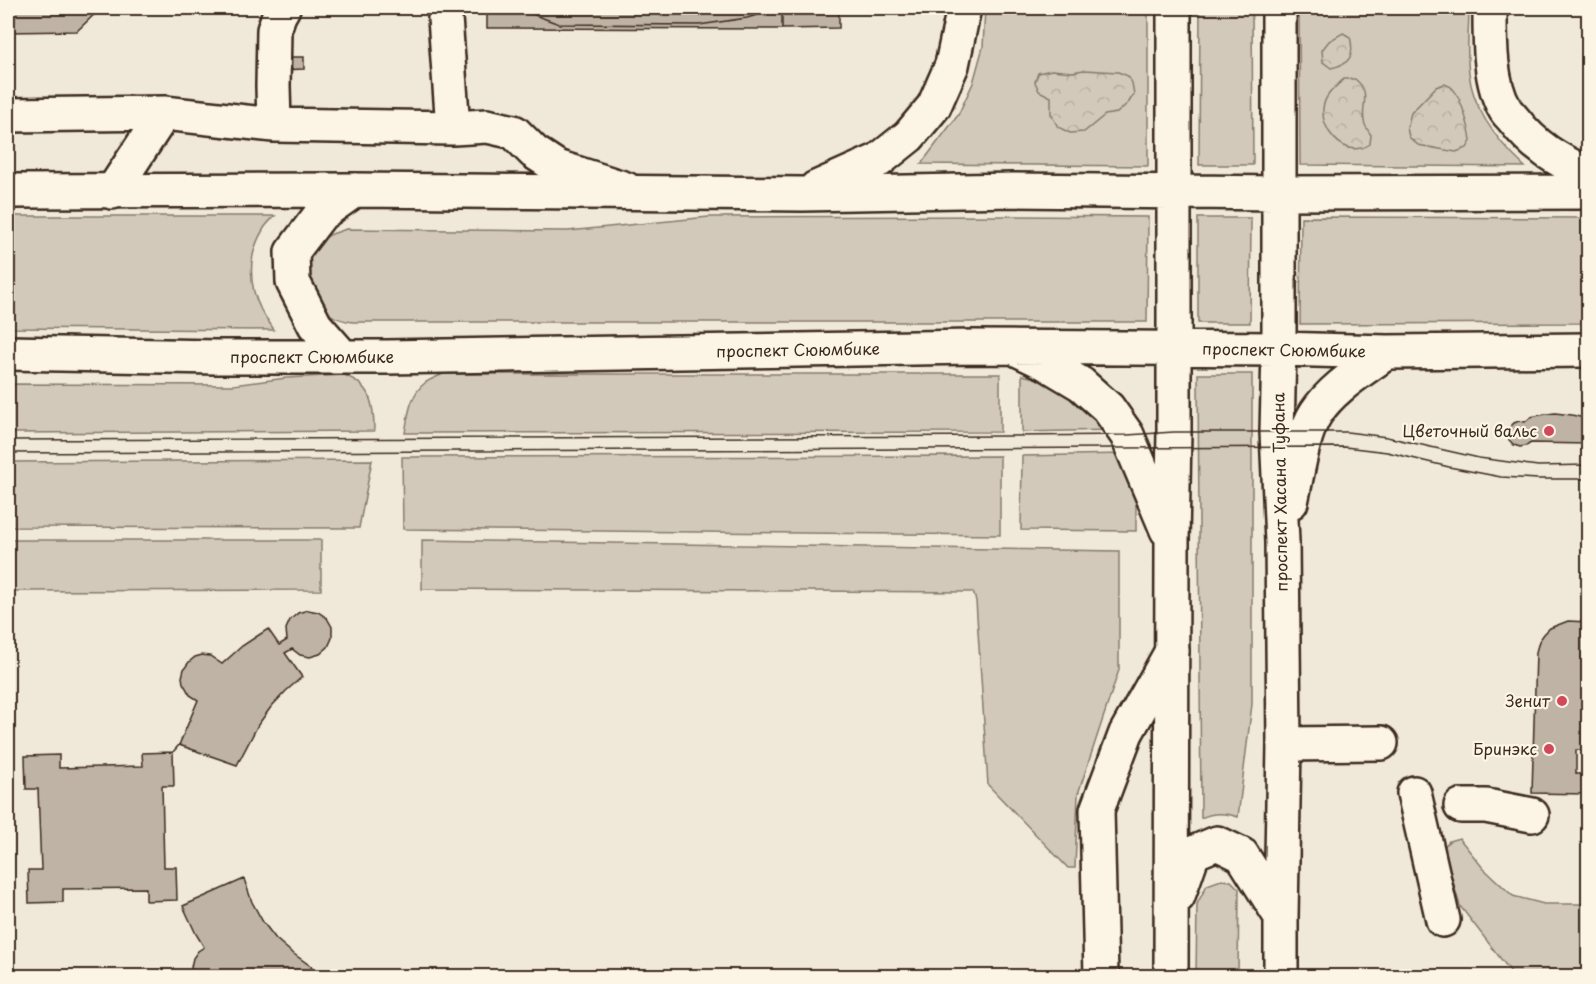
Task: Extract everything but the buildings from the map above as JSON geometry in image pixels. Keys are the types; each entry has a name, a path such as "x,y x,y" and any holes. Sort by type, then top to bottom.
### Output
{"main road":[{"path":"274,125 274,30 283,8"},
{"path":"802,194 879,160 909,136 934,106 952,65 964,8"},
{"path":"1171,976 1174,8"},
{"name":"проспект Хасана Туфана","path":"1279,8 1277,432 1282,542 1284,744 1281,976"},
{"path":"1490,8 1491,51 1495,80 1505,108 1527,136 1550,154 1588,174"},
{"path":"446,18 453,128"},
{"path":"112,192 164,113"},
{"path":"8,115 164,113 274,125 453,128 487,126 514,132 534,152 558,166 640,193"},
{"path":"8,191 355,190 802,194 1014,190 1278,193 1588,192"},
{"path":"343,357 315,325 293,282 292,252 321,214 355,190"},
{"path":"1012,347 1044,362 1081,384 1108,408 1126,435 1172,541"},
{"name":"проспект Сююмбике","path":"8,353 343,357 1012,347 1387,352 1588,350"},
{"path":"1282,542 1303,448 1315,414 1342,385 1387,352"},
{"path":"1101,976 1097,810 1126,733 1172,651"},
{"path":"1284,744 1381,743"},
{"path":"1414,793 1443,920"},
{"path":"1461,806 1486,806 1532,815"},
{"path":"1171,915 1193,854 1217,843 1242,855 1281,917"}],"green space":[{"path":"985,8 1148,8 1148,166 921,164 958,115 973,83 983,47"},
{"path":"1200,8 1252,8 1253,165 1199,165"},
{"path":"1299,8 1469,8 1468,65 1471,87 1488,125 1525,167 1300,165"},
{"path":"1343,33 1350,37 1352,49 1350,58 1343,64 1331,68 1323,62 1322,50 1329,41"},
{"path":"1052,70 1118,72 1128,76 1134,94 1117,113 1105,115 1084,132 1070,133 1058,127 1051,114 1051,97 1039,91 1035,82 1038,73"},
{"path":"1344,79 1355,79 1365,94 1363,115 1371,135 1370,144 1363,148 1354,149 1340,143 1329,131 1323,117 1325,100"},
{"path":"1444,84 1452,88 1459,99 1471,141 1467,148 1456,152 1418,145 1409,137 1407,128 1411,113 1436,87"},
{"path":"8,216 275,216 258,239 252,259 252,280 257,300 274,330 8,328"},
{"path":"709,217 1148,217 1147,322 353,322 336,318 321,305 313,293 307,272 309,258 318,243 327,236 346,229 568,231"},
{"path":"1301,217 1588,218 1588,323 1300,324"},
{"path":"1198,218 1251,218 1250,323 1198,323"},
{"path":"443,374 1000,374 1000,432 405,433 410,406 416,393 427,382"},
{"path":"1198,374 1252,374 1252,704 1238,817 1220,814 1201,818"},
{"path":"344,375 360,384 369,397 372,404 374,431 8,433 8,384 233,385 286,378"},
{"path":"1022,375 1047,381 1065,389 1110,430 1022,432"},
{"path":"1123,454 1136,493 1136,531 1021,530 1022,456"},
{"path":"1000,456 1000,535 403,529 402,457"},
{"path":"372,460 359,528 8,527 8,462"},
{"path":"8,540 321,540 321,590 8,591"},
{"path":"422,540 1119,551 1119,670 1078,794 1075,868 1068,868 988,785 976,601 973,592 422,589"},
{"path":"1459,838 1483,868 1513,896 1544,904 1588,904 1588,976 1514,976 1460,906 1443,848 1449,841"},
{"path":"1221,880 1231,881 1239,889 1238,976 1196,976 1197,904 1207,885"}],"tram line":[{"path":"8,440 1011,436 1127,435 1174,432 1347,432 1387,437 1479,458 1538,466 1588,465"},
{"path":"8,453 1345,447 1387,452 1501,477 1588,479"}],"place":[{"name":"Цветочный вальс","path":"1549,431"},
{"name":"Зенит","path":"1562,701"},
{"name":"Бринэкс","path":"1549,749"}]}
